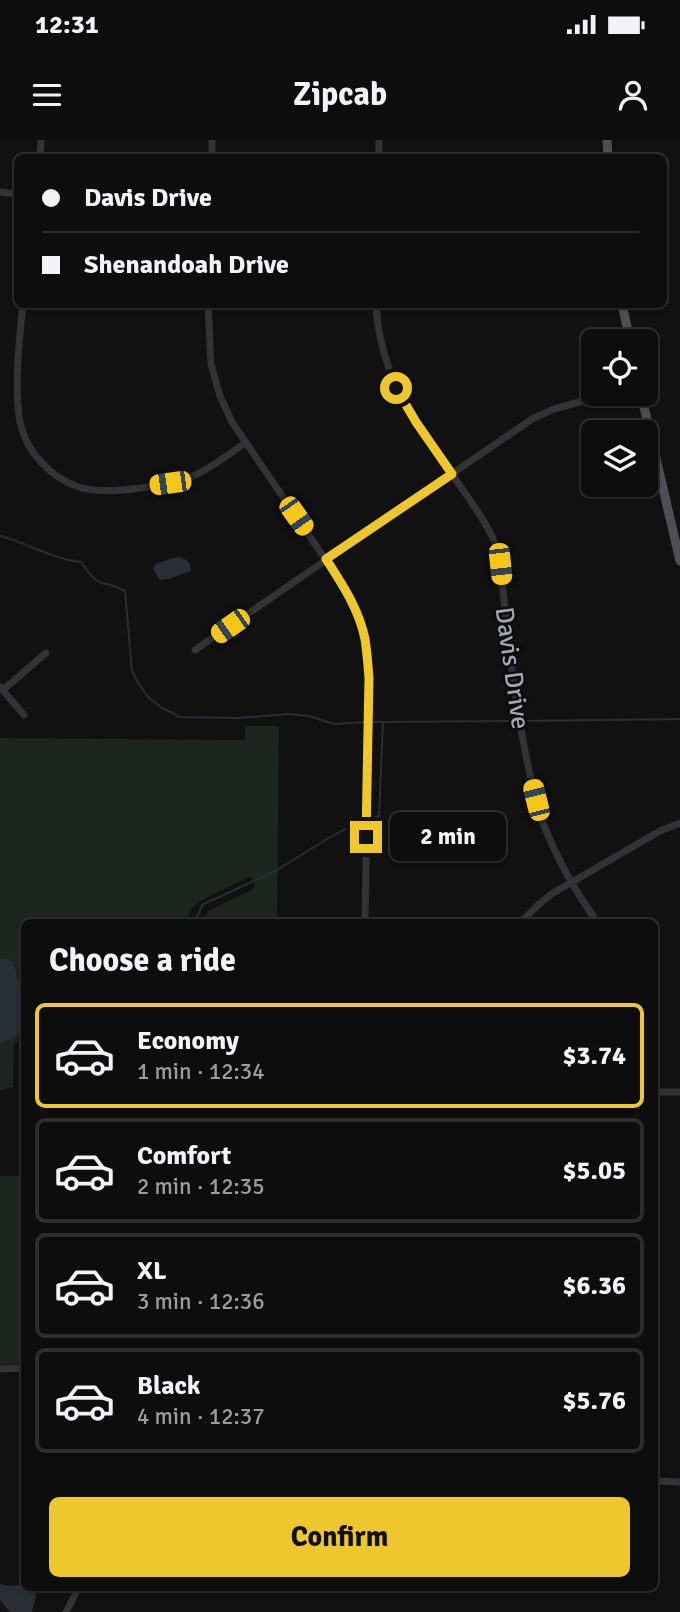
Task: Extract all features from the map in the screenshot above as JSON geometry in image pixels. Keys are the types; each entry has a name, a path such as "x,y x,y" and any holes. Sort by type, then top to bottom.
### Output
{"main road":[{"path":"623,308 627,329"},
{"path":"644,406 680,561"}],"street":[{"path":"23,308 19,340 20,423 31,449 45,467 61,478 80,488 104,491 170,483 192,476 246,443"},
{"path":"208,308 214,380 232,422 326,559 352,602 365,638 369,678 365,919"},
{"name":"Davis Drive","path":"376,308 383,353 393,381 416,422 483,520 495,543 500,564 519,721 536,800 551,842 570,882 595,919"},
{"path":"195,650 532,419 581,402"},
{"path":"24,715 1,688 46,653"},
{"path":"524,919 539,904 570,882 660,831 680,823"},
{"path":"658,1092 680,1092"},
{"path":"0,1369 21,1368"},
{"path":"658,1481 680,1482"},
{"path":"66,1612 77,1591"}],"shaded area":[{"path":"181,557 188,562 191,571 160,580 153,569 156,564"},
{"path":"245,726 279,726 277,919 204,919 208,911 252,890 254,882 249,877 198,902 191,909 187,919 21,919 21,1039 14,1044 13,1087 0,1090 0,738 245,740"},
{"path":"0,959 13,961 21,1002 21,1027 16,1035 0,1043"},
{"path":"0,1176 19,1176 21,1363 0,1365"},
{"path":"0,1584 21,1584 21,1591 35,1591 36,1596 32,1612 10,1612 0,1600"}],"waterway":[{"path":"0,536 60,558 81,562 99,582 125,591 132,671 149,698 162,708 180,717 238,718 289,714 309,716 334,724 367,722"},
{"path":"523,721 680,719"},
{"path":"373,722 517,721"},
{"path":"369,819 379,816 383,722"},
{"path":"196,919 202,905 277,870 363,819"}],"route":[{"path":"366,837 369,678 365,638 352,602 326,559 452,474 396,388"}]}
